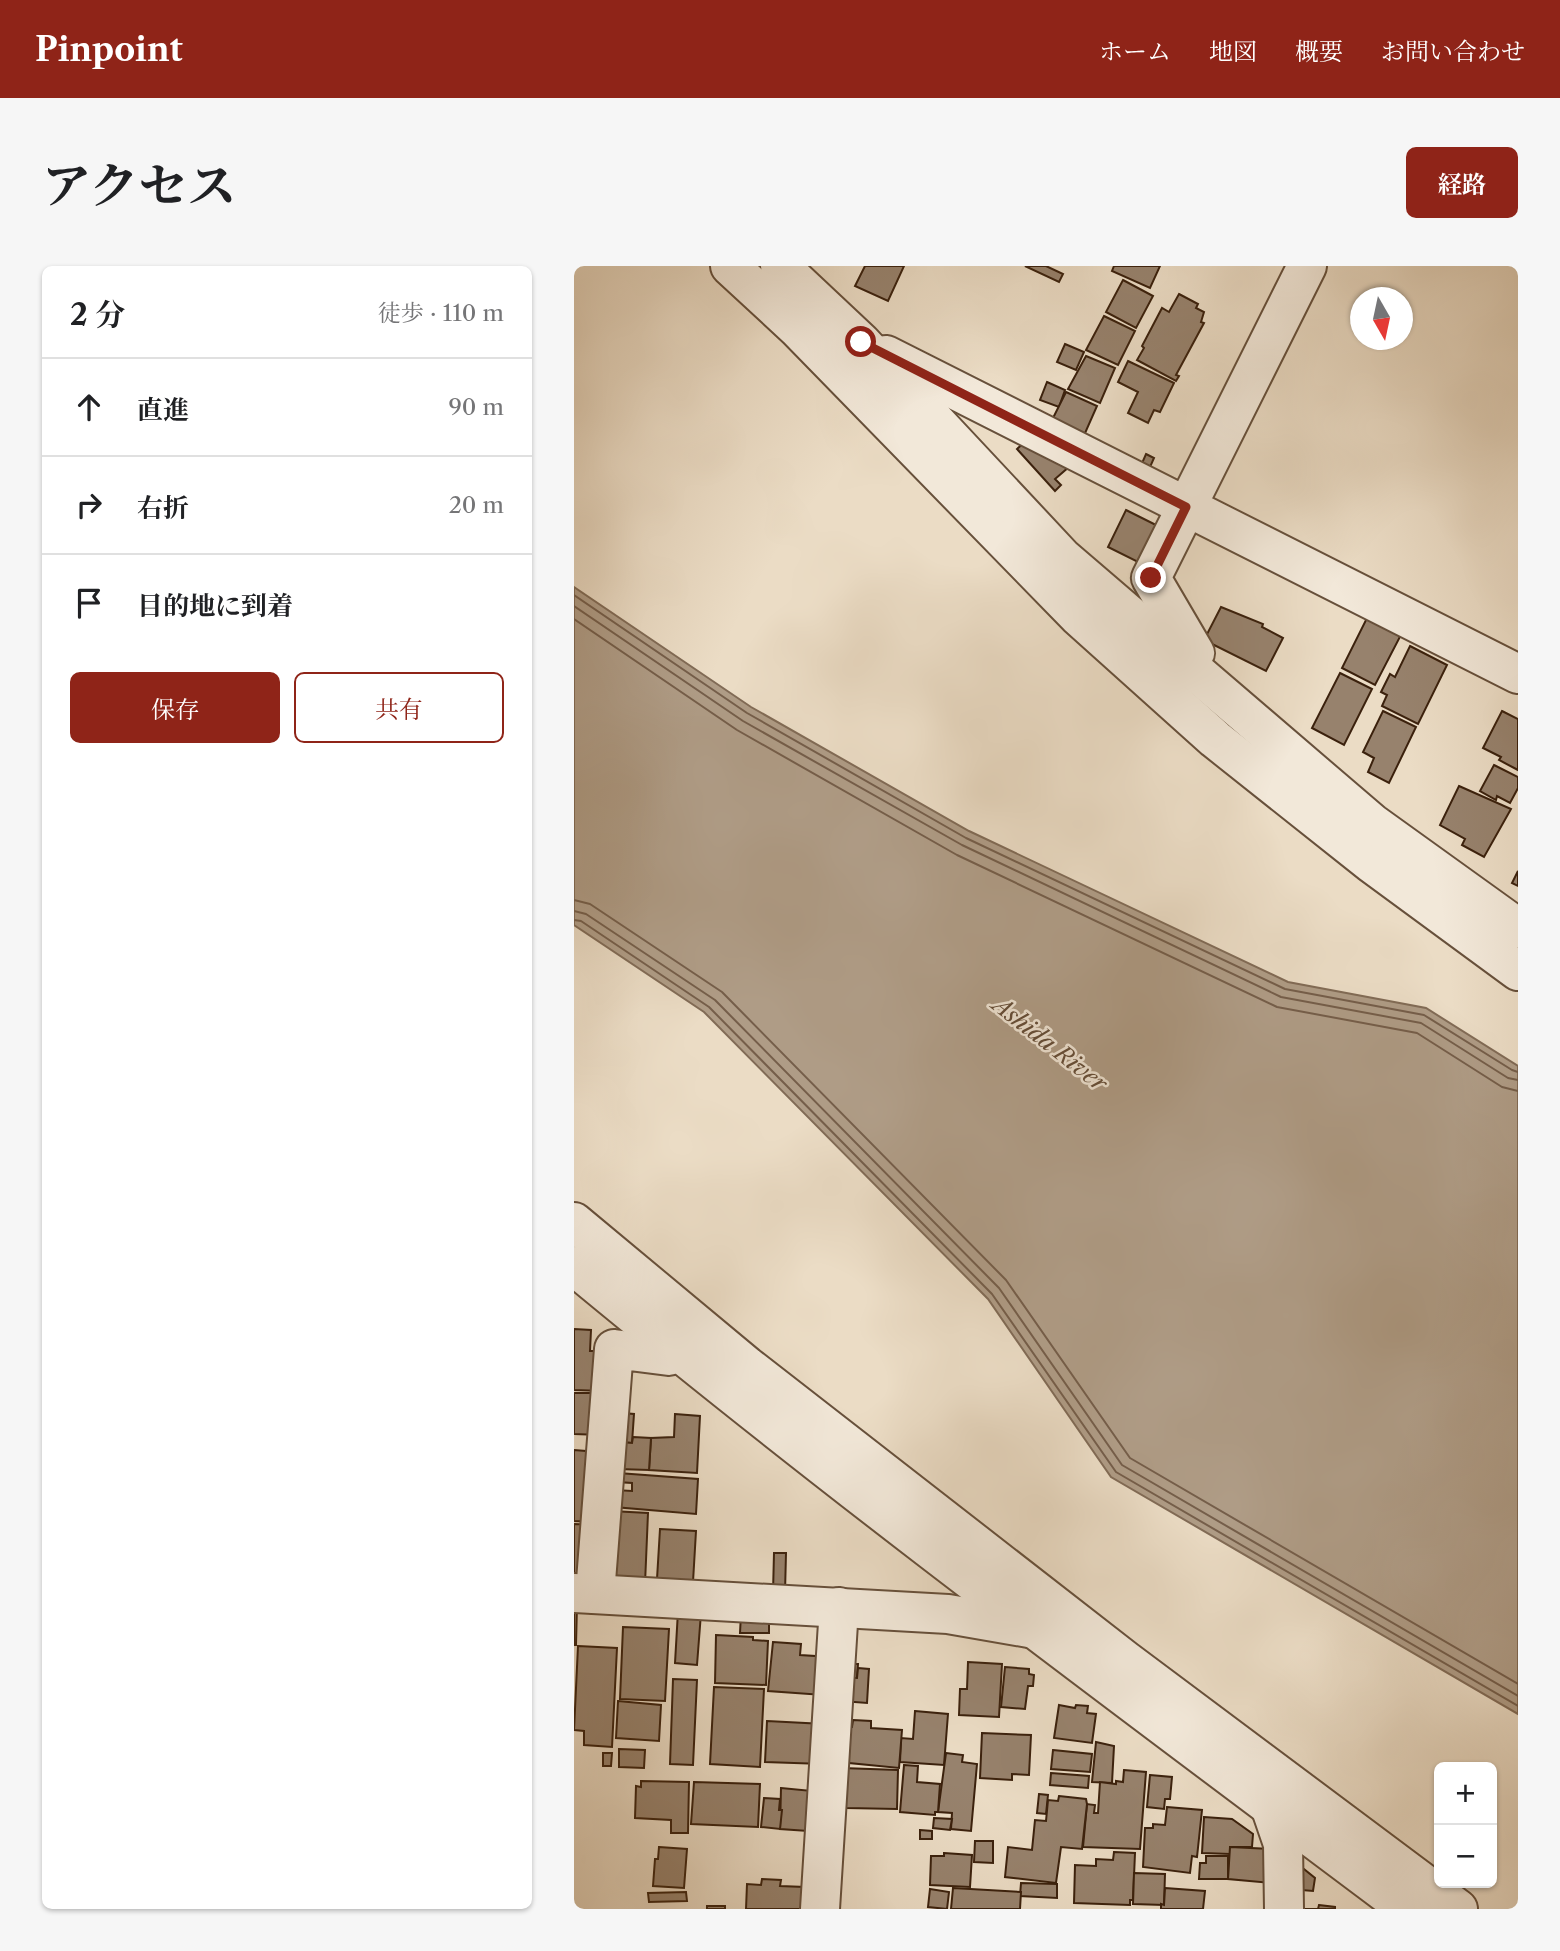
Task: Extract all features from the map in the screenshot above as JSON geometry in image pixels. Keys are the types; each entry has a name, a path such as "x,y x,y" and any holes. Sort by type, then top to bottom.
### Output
{"street":[{"path":"730,266 797,328 1078,616 1196,721 1371,863 1518,971"},
{"path":"780,266 861,342 1063,558 1372,822 1518,928"},
{"path":"1187,666 1195,653 1151,578 1307,266"},
{"path":"861,342 1518,674"},
{"path":"574,1222 747,1366 963,1534 1136,1668 1458,1909"},
{"path":"574,1266 677,1351 1033,1629 1407,1909"},
{"path":"677,1351 669,1356 614,1349 585,1593 948,1614 1033,1629"},
{"path":"820,1909 839,1607"},
{"path":"1270,1806 1283,1844 1284,1909"}],"water":[{"name":"Ashida River","path":"574,587 751,707 969,831 1288,982 1426,1008 1518,1066 1518,1714 1111,1477 988,1299 704,1012 574,925"}],"building":[{"path":"865,266 904,266 888,301 855,286"},
{"path":"1025,266 1046,266 1063,274 1059,282"},
{"path":"1114,266 1160,266 1150,288 1112,271"},
{"path":"1123,280 1153,296 1136,328 1106,312"},
{"path":"1179,294 1198,304 1196,308 1204,312 1201,322 1204,323 1176,375 1179,376 1176,381 1137,360 1162,308 1169,312"},
{"path":"1104,316 1135,331 1118,365 1086,350"},
{"path":"1065,344 1084,352 1076,370 1057,362"},
{"path":"1086,356 1115,368 1100,403 1068,389"},
{"path":"1128,361 1174,383 1160,412 1154,410 1148,423 1128,413 1138,392 1118,382"},
{"path":"1047,382 1065,390 1059,407 1040,400"},
{"path":"1066,392 1097,406 1082,440 1049,426"},
{"path":"1028,439 1070,466 1055,479 1061,485 1055,491 1017,449"},
{"path":"1146,454 1154,458 1147,474 1139,470"},
{"path":"1126,510 1162,528 1144,565 1108,547"},
{"path":"1221,607 1263,624 1262,627 1283,638 1266,671 1204,640"},
{"path":"1370,612 1404,629 1375,685 1342,668"},
{"path":"1410,646 1447,665 1418,724 1382,706 1387,695 1381,692 1390,674 1395,677"},
{"path":"1340,673 1372,689 1344,745 1312,728"},
{"path":"1383,711 1416,727 1389,783 1368,772 1374,758 1363,752"},
{"path":"1502,711 1518,719 1518,770 1483,748"},
{"path":"1494,765 1518,777 1518,788 1510,803 1497,796 1496,800 1480,791"},
{"path":"1459,786 1511,809 1484,857 1462,845 1465,839 1440,825"},
{"path":"1518,871 1518,886 1512,883"},
{"path":"574,1329 591,1330 590,1351 604,1351 602,1391 574,1390"},
{"path":"574,1393 601,1393 600,1435 574,1434"},
{"path":"622,1413 634,1414 632,1443 620,1442"},
{"path":"675,1414 700,1416 697,1473 649,1470 651,1438 674,1437"},
{"path":"633,1437 651,1438 649,1470 618,1469 620,1442 632,1443"},
{"path":"574,1450 598,1452 593,1522 574,1521"},
{"path":"618,1473 698,1479 696,1514 614,1507 616,1490 632,1491 632,1483 617,1482"},
{"path":"611,1511 648,1513 645,1584 612,1582"},
{"path":"574,1524 595,1525 592,1575 574,1575"},
{"path":"660,1529 696,1531 693,1582 657,1579"},
{"path":"774,1553 786,1553 785,1593 773,1593"},
{"path":"574,1605 577,1605 576,1645 574,1645"},
{"path":"678,1611 701,1613 697,1665 675,1663"},
{"path":"741,1614 769,1614 769,1633 740,1633"},
{"path":"623,1627 669,1629 665,1701 620,1699"},
{"path":"716,1635 753,1637 753,1640 768,1641 766,1685 715,1683"},
{"path":"773,1642 801,1644 800,1655 831,1657 823,1695 768,1691"},
{"path":"578,1646 617,1648 612,1747 584,1745 584,1731 574,1730"},
{"path":"968,1662 1002,1664 999,1717 959,1715 960,1689 967,1689"},
{"path":"845,1664 858,1664 857,1678 844,1678"},
{"path":"1005,1667 1029,1669 1029,1674 1034,1675 1033,1686 1028,1686 1025,1709 1001,1707"},
{"path":"858,1668 869,1669 867,1703 842,1701 843,1677 857,1678"},
{"path":"673,1679 697,1680 693,1765 670,1764"},
{"path":"714,1687 764,1689 760,1767 710,1764"},
{"path":"618,1701 661,1705 659,1741 616,1738"},
{"path":"1059,1705 1075,1708 1076,1705 1088,1706 1087,1713 1096,1714 1092,1743 1054,1738"},
{"path":"915,1711 948,1714 944,1765 900,1762 901,1738 913,1739"},
{"path":"853,1720 871,1721 871,1728 902,1730 899,1768 839,1762 840,1726 852,1727"},
{"path":"767,1721 824,1724 823,1764 765,1762"},
{"path":"982,1733 1031,1735 1029,1775 1012,1774 1012,1780 980,1778"},
{"path":"1096,1742 1114,1746 1112,1783 1092,1782"},
{"path":"619,1749 645,1750 644,1768 619,1767"},
{"path":"1053,1750 1092,1754 1090,1772 1051,1769"},
{"path":"603,1753 612,1753 611,1766 603,1766"},
{"path":"946,1753 963,1755 962,1762 977,1764 971,1831 951,1829 952,1813 938,1812"},
{"path":"904,1765 918,1766 917,1782 940,1784 938,1812 935,1812 935,1815 900,1812"},
{"path":"842,1768 898,1770 897,1809 846,1808"},
{"path":"1124,1770 1146,1772 1140,1849 1083,1847 1087,1804 1095,1805 1094,1813 1098,1813 1100,1782 1123,1782"},
{"path":"1051,1773 1089,1776 1088,1788 1050,1785"},
{"path":"1150,1775 1172,1777 1170,1799 1165,1799 1164,1809 1147,1807"},
{"path":"641,1781 689,1782 688,1833 671,1833 671,1820 635,1818 636,1786 641,1787"},
{"path":"694,1782 760,1784 758,1827 691,1824"},
{"path":"781,1788 823,1792 808,1831 780,1829"},
{"path":"1039,1794 1048,1795 1046,1814 1037,1813"},
{"path":"1059,1796 1086,1799 1082,1849 1061,1847 1056,1883 1005,1877 1008,1847 1032,1850 1035,1820 1046,1821 1048,1800 1058,1801"},
{"path":"764,1798 780,1799 780,1829 761,1827"},
{"path":"1167,1807 1202,1810 1197,1857 1192,1856 1190,1873 1143,1867 1145,1828 1153,1828 1153,1824 1165,1825"},
{"path":"1204,1817 1232,1819 1253,1834 1252,1847 1230,1847 1230,1854 1202,1853"},
{"path":"934,1818 952,1819 950,1830 933,1828"},
{"path":"920,1830 932,1831 932,1839 920,1839"},
{"path":"975,1841 993,1841 993,1863 974,1862"},
{"path":"659,1847 687,1849 684,1888 653,1886 655,1859 658,1859"},
{"path":"1230,1847 1271,1849 1271,1883 1228,1879"},
{"path":"1114,1852 1135,1853 1133,1900 1130,1900 1130,1905 1074,1903 1075,1865 1096,1866 1096,1859 1113,1860"},
{"path":"944,1853 972,1855 970,1887 930,1885 931,1856 944,1856"},
{"path":"1206,1856 1228,1856 1228,1879 1199,1879 1200,1863 1206,1863"},
{"path":"1294,1861 1315,1878 1313,1891 1290,1889"},
{"path":"1134,1873 1165,1874 1164,1905 1133,1904"},
{"path":"762,1879 781,1880 780,1886 805,1887 804,1909 746,1909 747,1884 761,1885"},
{"path":"1021,1883 1057,1884 1057,1898 1020,1896"},
{"path":"953,1888 1021,1892 1020,1909 951,1909"},
{"path":"1165,1888 1205,1891 1203,1909 1161,1909 1161,1904 1164,1905"},
{"path":"930,1889 949,1892 947,1909 928,1907"},
{"path":"686,1892 687,1901 649,1902 648,1893"},
{"path":"1319,1905 1335,1907 1335,1909 1318,1909"},
{"path":"707,1906 725,1906 725,1909 707,1909"}],"route":[{"path":"861,342 1186,507 1151,578"}]}
